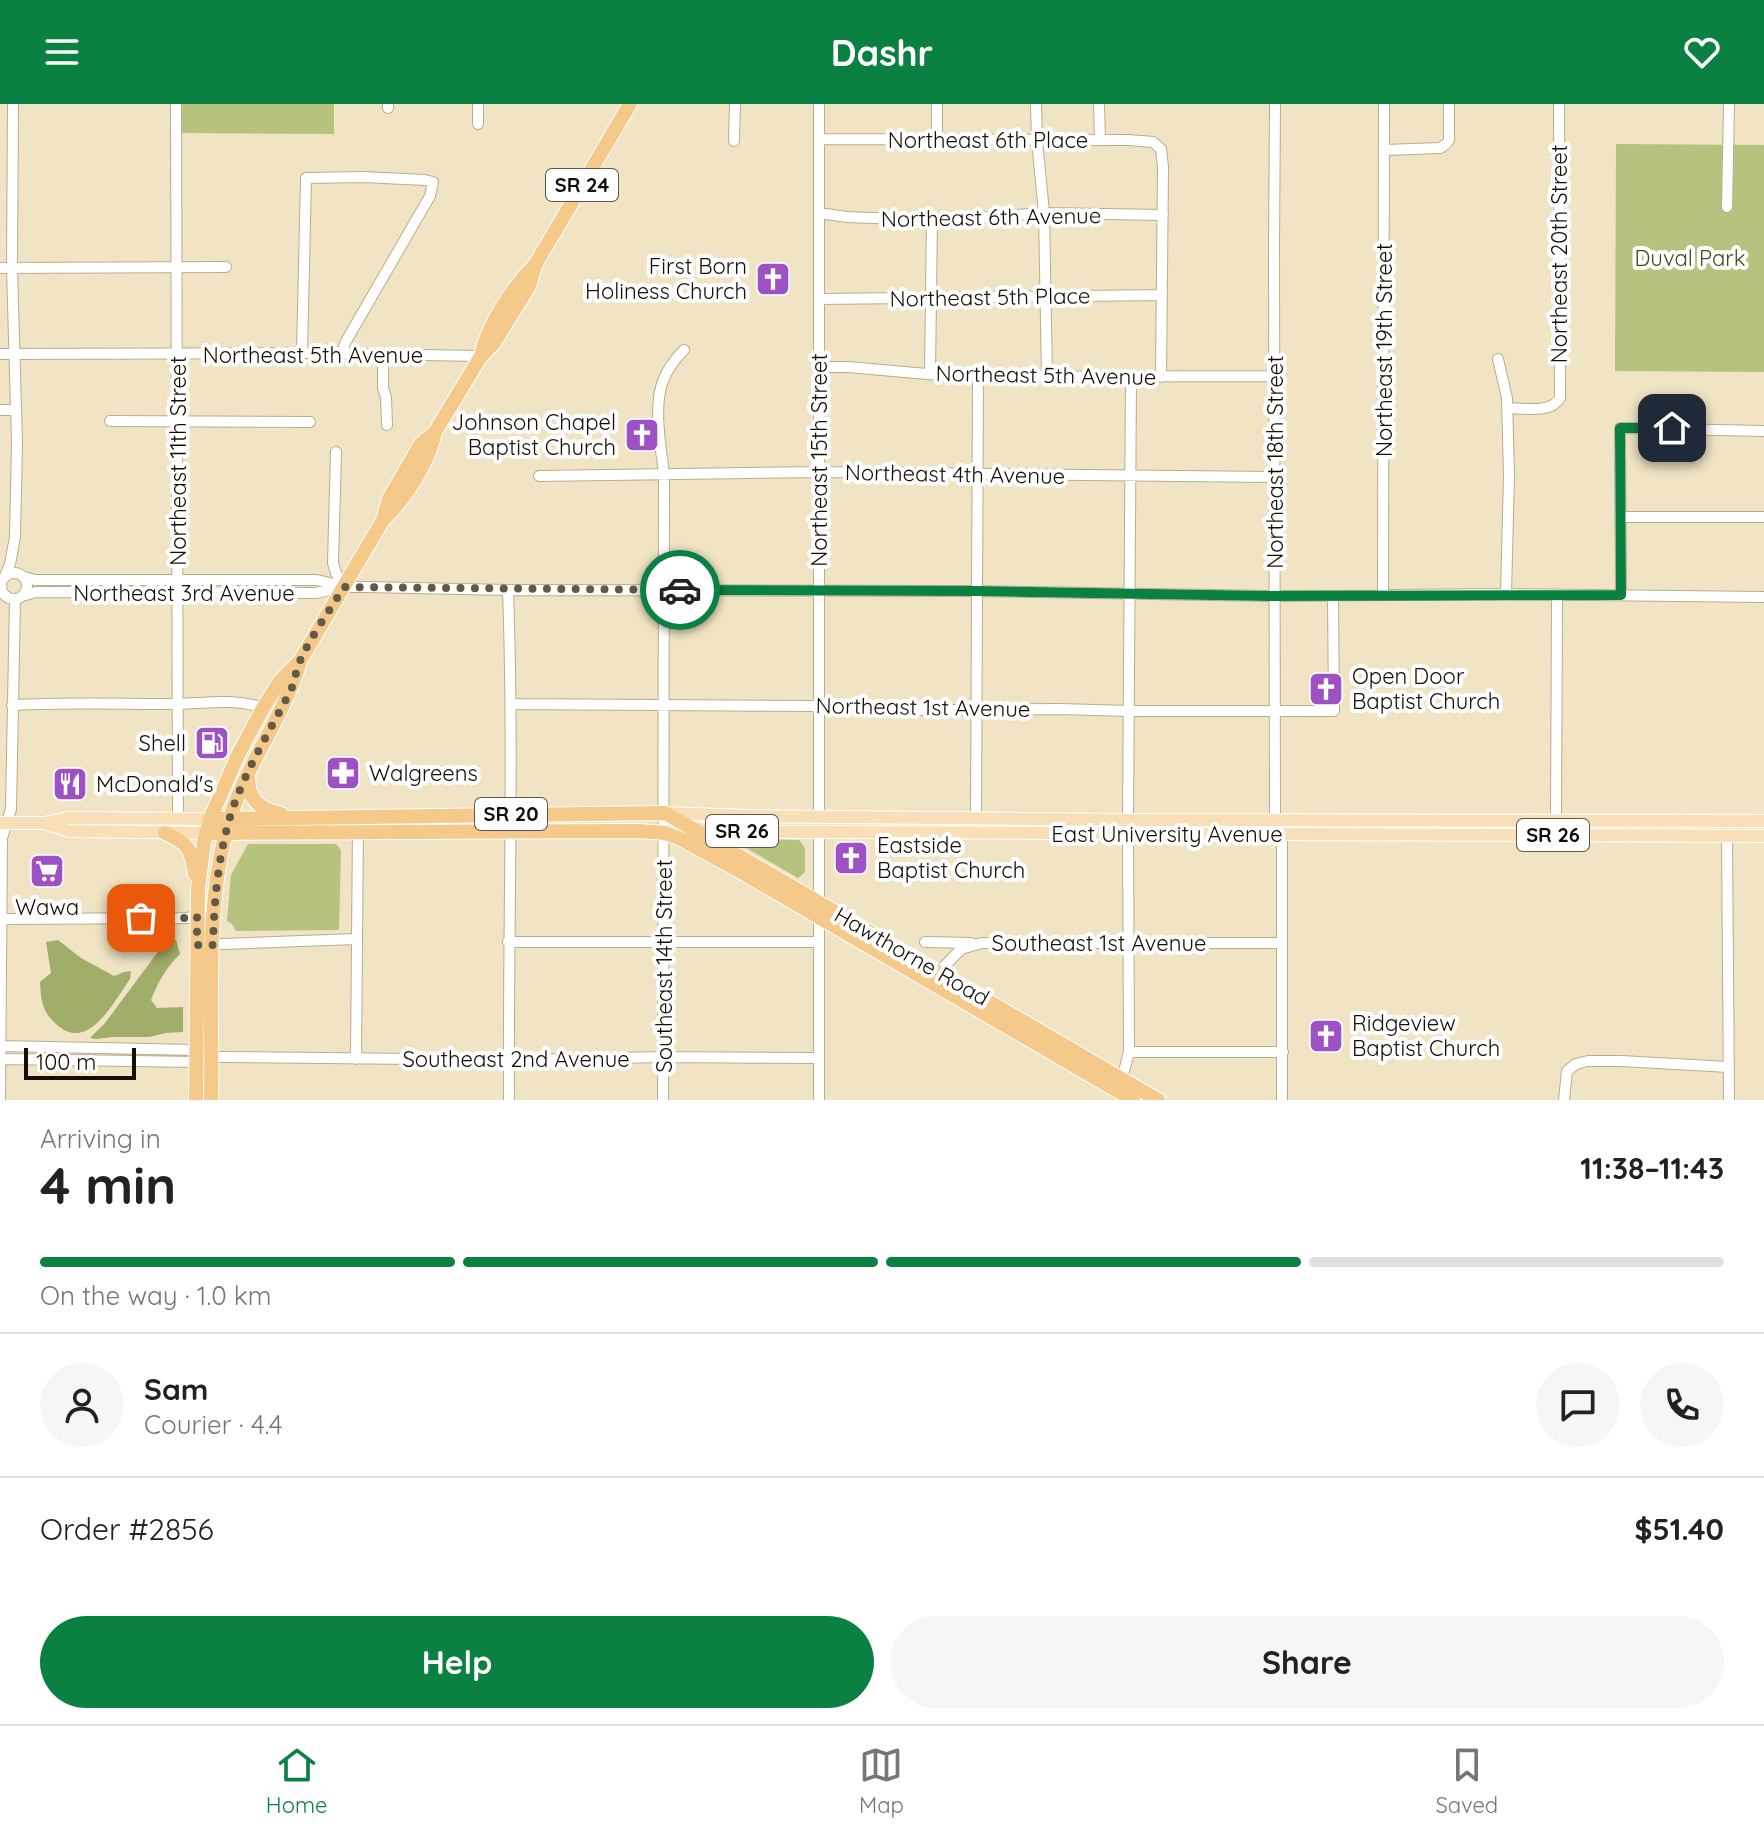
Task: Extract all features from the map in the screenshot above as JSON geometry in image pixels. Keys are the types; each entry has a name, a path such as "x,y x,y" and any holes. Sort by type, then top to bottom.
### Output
{"highway":[{"name":"SR 24","path":"228,826 248,774 292,686 300,661 383,520 398,506 431,450 435,432 481,356 485,338 518,282 535,265 630,104"},
{"name":"SR 24","path":"208,826 238,755 263,708 280,681 300,661"},
{"path":"248,774 249,788 255,802 270,811 293,818"},
{"name":"East University Avenue","path":"228,826 293,818 665,813"},
{"name":"Hawthorne Road","path":"665,813 819,910 1158,1100"},
{"path":"196,1100 198,888 208,826"},
{"name":"East University Avenue","path":"208,826 357,833 665,833"},
{"path":"211,1100 216,893 228,826"},
{"path":"165,833 184,842 191,851 198,888"},
{"name":"Hawthorne Road","path":"665,833 819,910"},
{"name":"Hawthorne Road","path":"935,977 1130,1099"}],"main road":[{"name":"East University Avenue","path":"665,813 1128,820 1764,821"},
{"path":"819,817 819,832"},
{"path":"976,817 976,833"},
{"name":"East University Avenue","path":"3,823 44,823 68,818 178,819 208,826"},
{"path":"1128,820 1128,834"},
{"path":"1275,820 1282,834"},
{"path":"1429,821 1430,835"},
{"path":"1556,821 1557,835"},
{"path":"1727,836 1731,821"},
{"name":"East University Avenue","path":"44,823 69,831 165,833 208,826"},
{"name":"East University Avenue","path":"665,833 690,828 749,832 1764,836"}],"street":[{"path":"10,596 27,589 17,559 15,537 13,104"},
{"name":"Northeast 11th Street","path":"176,104 178,819"},
{"path":"478,104 478,124"},
{"path":"734,141 735,104"},
{"name":"Northeast 15th Street","path":"819,104 819,817"},
{"path":"937,104 937,140"},
{"path":"1036,104 1044,213 1047,377"},
{"path":"1099,104 1100,140"},
{"name":"Northeast 18th Street","path":"1275,104 1275,820"},
{"name":"Northeast 19th Street","path":"1383,595 1384,104"},
{"path":"1385,150 1440,148 1449,140 1449,104"},
{"name":"Northeast 20th Street","path":"1507,408 1549,408 1557,404 1560,398 1559,104"},
{"path":"1727,207 1729,104"},
{"name":"Northeast 6th Place","path":"819,139 1153,142 1161,149 1163,215"},
{"path":"0,177 12,178"},
{"path":"302,353 306,178 363,177 433,182 430,196 345,343 342,354"},
{"name":"Northeast 6th Avenue","path":"819,213 864,218 990,217 1044,213 1163,215"},
{"path":"1161,377 1163,215"},
{"path":"930,373 932,218"},
{"path":"0,268 226,267"},
{"name":"Northeast 5th Place","path":"819,299 1161,295"},
{"path":"664,474 658,412 662,381 684,350"},
{"name":"Northeast 5th Avenue","path":"0,354 481,356"},
{"path":"383,354 387,425"},
{"path":"1498,359 1507,408 1506,594"},
{"name":"Northeast 5th Avenue","path":"819,367 961,377 1274,376"},
{"path":"976,817 978,377"},
{"path":"1128,820 1131,378"},
{"path":"0,410 16,410"},
{"path":"110,421 310,422"},
{"path":"1621,595 1620,428 1764,431"},
{"path":"336,452 333,563 344,587"},
{"name":"Northeast 4th Avenue","path":"539,476 819,472 1276,477"},
{"name":"Southeast 14th Street","path":"663,1100 664,474"},
{"path":"1620,517 1764,517"},
{"path":"0,1100 2,838 3,823 11,809 12,705 10,596 1,587 10,564 15,537"},
{"path":"2,578 12,573 22,576"},
{"name":"Northeast 3rd Avenue","path":"22,576 35,580 317,580 344,587"},
{"path":"86,580 87,592"},
{"path":"263,580 263,593"},
{"name":"Northeast 3rd Avenue","path":"10,596 36,592 316,593 344,587 1276,596 1506,594 1764,597"},
{"path":"508,590 512,704 509,1100"},
{"path":"1556,821 1557,595"},
{"name":"Northeast 1st Avenue","path":"512,704 819,706 884,710 1334,711 1333,596"},
{"path":"12,705 53,702 244,702 263,708"},
{"path":"356,1059 358,817"},
{"path":"819,832 819,1100"},
{"path":"1122,1079 1129,1052 1128,834"},
{"path":"1282,834 1282,1100"},
{"path":"1727,836 1729,1100"},
{"path":"2,919 197,916"},
{"path":"197,945 356,939"},
{"path":"508,942 819,942"},
{"path":"925,942 982,943"},
{"name":"Southeast 1st Avenue","path":"935,977 961,949 982,943 1282,943"},
{"name":"Southeast 2nd Avenue","path":"1,1046 212,1057 508,1060 819,1058"},
{"path":"1129,1052 1283,1052"},
{"name":"Southeast 2nd Avenue","path":"1,1059 197,1056"},
{"path":"1564,1100 1568,1071 1576,1064 1599,1061 1729,1067"}],"green space":[{"path":"180,104 334,104 334,134 180,133"},
{"name":"Duval Park","path":"1616,144 1764,145 1764,372 1615,371"},
{"path":"729,838 799,840 805,848 805,872 798,878"},
{"path":"248,844 336,844 341,850 339,930 236,931 227,921 231,875"},
{"path":"169,937 176,940 180,954 163,976 151,1000 157,1008 183,1007 183,1032 149,1037 90,1038 105,1023"},
{"path":"58,940 81,958 114,976 131,971 130,979 107,1012 98,1022 78,1033 67,1031 55,1023 47,1014 42,1000 40,982 51,973 46,942"}],"way so far":[{"path":"141,918 197,916 197,945 213,945 219,867 234,807 292,686 300,661 344,587 680,590"}],"place":[{"name":"First Born Holiness Church","path":"773,279"},
{"name":"Johnson Chapel Baptist Church","path":"642,435"},
{"name":"Open Door Baptist Church","path":"1326,689"},
{"name":"Shell","path":"212,743"},
{"name":"Walgreens","path":"343,773"},
{"name":"McDonald's","path":"70,784"},
{"name":"Eastside Baptist Church","path":"851,858"},
{"name":"Wawa","path":"47,871"},
{"name":"Ridgeview Baptist Church","path":"1326,1036"}],"route":[{"path":"680,590 1270,596 1621,595 1620,428 1672,428"}]}
